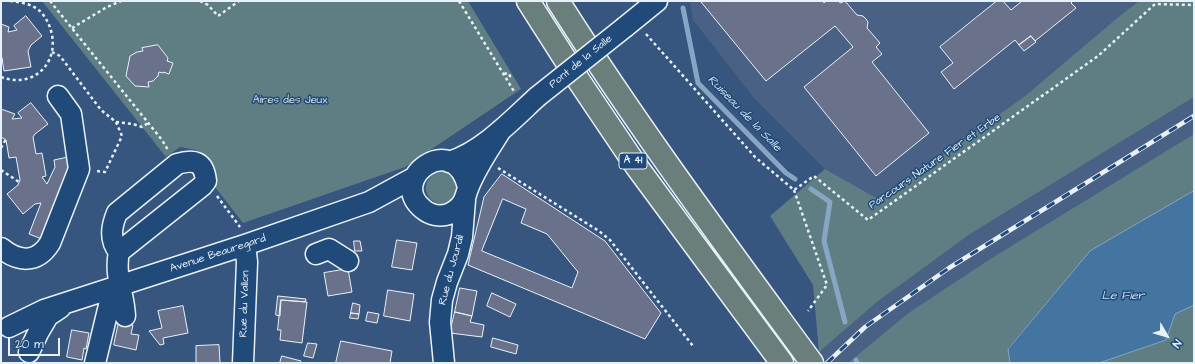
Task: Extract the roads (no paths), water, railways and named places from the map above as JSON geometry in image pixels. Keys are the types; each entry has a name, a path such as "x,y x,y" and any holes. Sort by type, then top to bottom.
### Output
{"highway":[{"name":"A 41","path":"528,1 583,87 637,167 782,363"},
{"name":"A 41","path":"558,1 588,50 645,134 812,363"}],"street":[{"path":"639,18 657,1"},
{"name":"Pont de la Salle","path":"531,103 639,18"},
{"path":"1,248 13,256 26,259 37,256 46,250 79,169 71,114 58,96"},
{"name":"Rue du Jourdil","path":"449,162 462,158 501,130 531,103"},
{"name":"Rue du Jourdil","path":"444,363 440,322 442,300 458,254 462,237 466,194 501,130"},
{"path":"439,160 449,162 459,168 465,177 466,194 460,207 448,215 439,216 430,214 419,205 414,197 413,187 415,177 421,169 429,163 439,160"},
{"path":"95,363 117,288 116,264 119,252 195,192 206,181 205,172 202,167 195,161 177,164 117,213 111,234 113,245 119,252"},
{"name":"Avenue Beauregard","path":"5,327 44,310 117,288 369,202 415,177"},
{"name":"Avenue Beauregard","path":"369,202 395,202 419,205"},
{"path":"317,220 321,252 329,249 348,261"},
{"name":"Rue du Vallon","path":"243,363 247,262 245,245"},
{"path":"117,288 124,304 125,316"},
{"name":"Avenue Beauregard","path":"28,358 38,333 48,316 67,304"},
{"path":"5,327 20,335 26,343 28,358"}],"water":[{"name":"Le Fier","path":"1194,191 1194,305 1175,314 1166,340 1099,363 1010,363 1008,349 1090,251"}],"waterway":[{"name":"Ruiseau de la Salle","path":"683,8 698,83 786,173 795,179"},
{"name":"Ruiseau de la Salle","path":"811,189 830,202 824,241 845,322"}],"railway":[{"path":"827,363 865,327 949,268 1194,116"}],"park label":[{"name":"Aires des Jeux","path":"290,101"}]}
